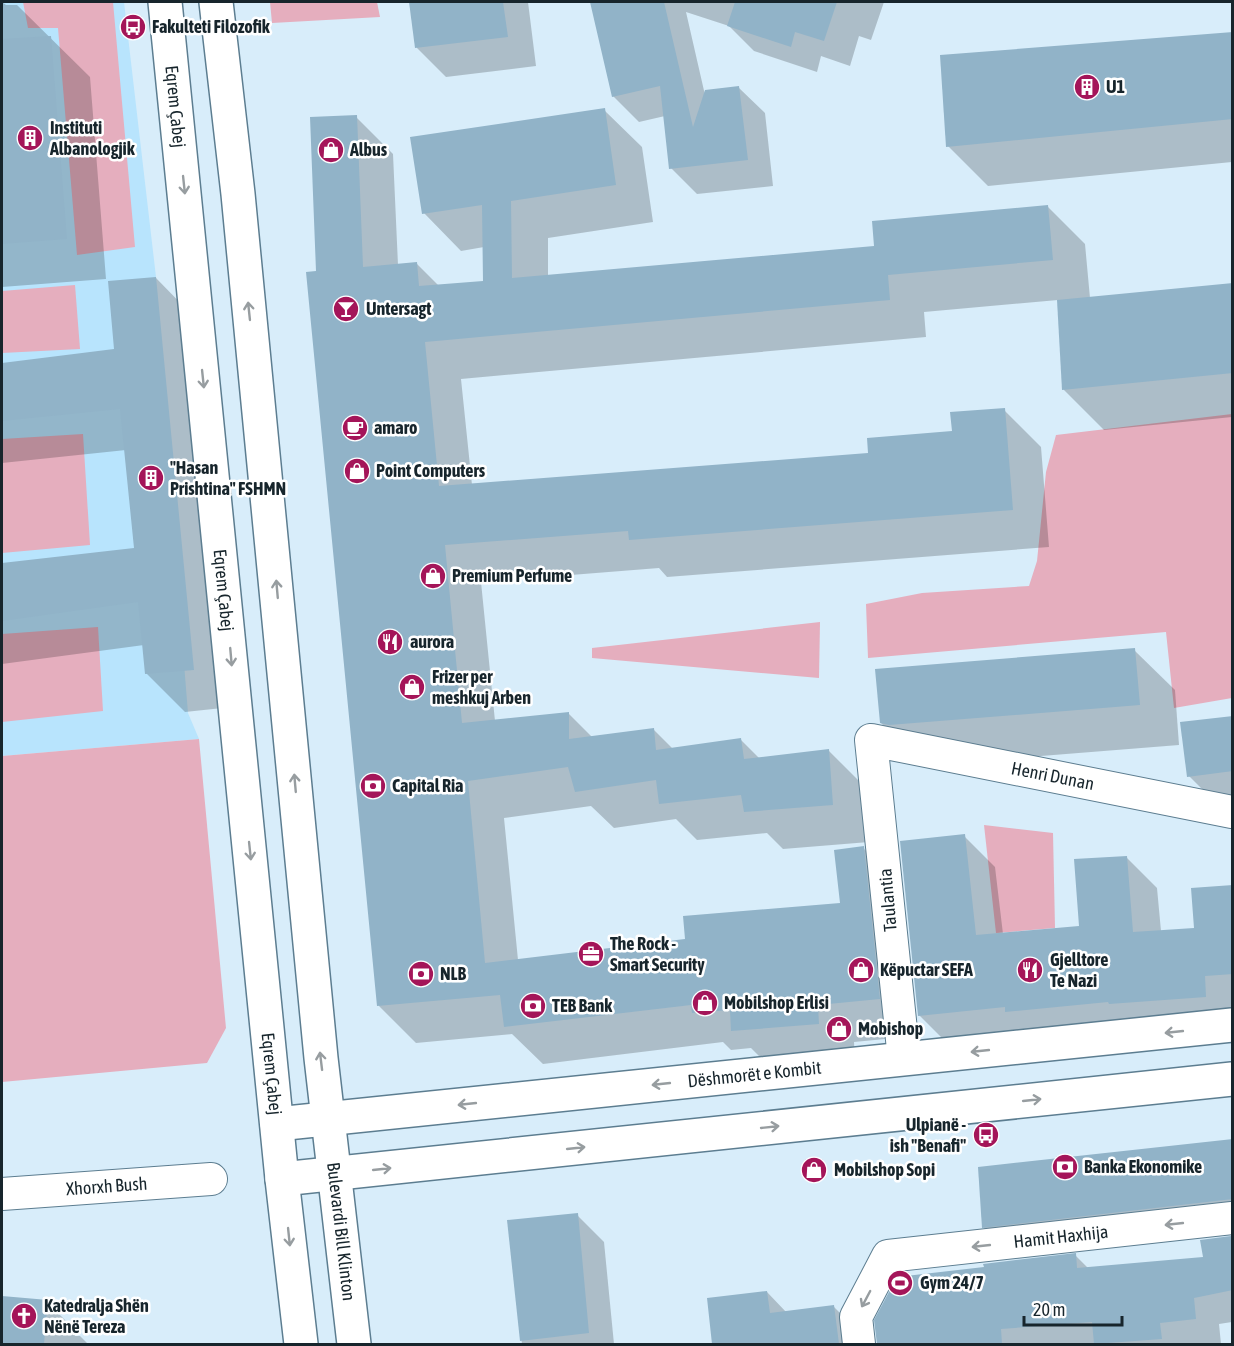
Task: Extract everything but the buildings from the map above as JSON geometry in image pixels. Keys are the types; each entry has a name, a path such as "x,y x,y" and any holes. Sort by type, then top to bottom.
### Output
{"main road":[{"name":"Eqrem Çabej","path":"165,2 282,1179"},
{"path":"216,2 238,194 320,1046 329,1119"},
{"name":"Dëshmorët e Kombit","path":"278,1124 1233,1025"},
{"path":"301,1344 282,1179 1233,1079"},
{"name":"Bulevardi Bill Klinton","path":"329,1119 354,1344"}],"street":[{"name":"Henri Dunan","path":"871,741 1233,812"},
{"name":"Taulantia","path":"871,741 904,1059"},
{"name":"Xhorxh Bush","path":"2,1194 211,1179"},
{"name":"Hamit Haxhija","path":"859,1344 856,1317 888,1256 1233,1218"}],"shaded area":[{"path":"2,2 124,2 156,277 155,303 188,713 199,739 2,756"},
{"path":"23,2 113,2 135,247 77,255 58,28 28,28"},
{"path":"270,2 377,2 380,17 272,23"},
{"path":"75,285 80,349 2,353 2,291"},
{"path":"1232,414 1232,698 1174,708 1166,632 868,658 866,604 922,593 1029,586 1037,561 1046,472 1056,435"},
{"path":"83,434 90,545 2,553 2,439"},
{"path":"820,622 819,678 592,658 592,648"},
{"path":"98,627 103,711 2,722 2,634"},
{"path":"199,739 226,1028 207,1063 2,1082 2,756"},
{"path":"984,825 1053,833 1055,928 996,933"}],"place":[{"name":"Fakulteti Filozofik","path":"133,27"},
{"name":"U1","path":"1087,87"},
{"name":"Instituti Albanologjik","path":"30,138"},
{"name":"Albus","path":"331,150"},
{"name":"Untersagt","path":"346,309"},
{"name":"amaro","path":"355,428"},
{"name":"Point Computers","path":"357,471"},
{"name":"\"Hasan Prishtina\" FSHMN","path":"151,478"},
{"name":"Premium Perfume","path":"433,576"},
{"name":"aurora","path":"390,642"},
{"name":"Frizer per meshkuj Arben","path":"412,687"},
{"name":"Capital Ria","path":"373,786"},
{"name":"The Rock - Smart Security","path":"591,954"},
{"name":"Këpuctar SEFA","path":"861,970"},
{"name":"Gjelltore Te Nazi","path":"1030,970"},
{"name":"NLB","path":"421,974"},
{"name":"Mobilshop Erlisi","path":"705,1003"},
{"name":"TEB Bank","path":"533,1006"},
{"name":"Mobishop","path":"839,1029"},
{"name":"Ulpianë - ish \"Benafi\"","path":"986,1135"},
{"name":"Banka Ekonomike","path":"1065,1167"},
{"name":"Mobilshop Sopi","path":"814,1170"},
{"name":"Gym 24/7","path":"900,1283"},
{"name":"Katedralja Shën Nënë Tereza","path":"24,1316"}]}
